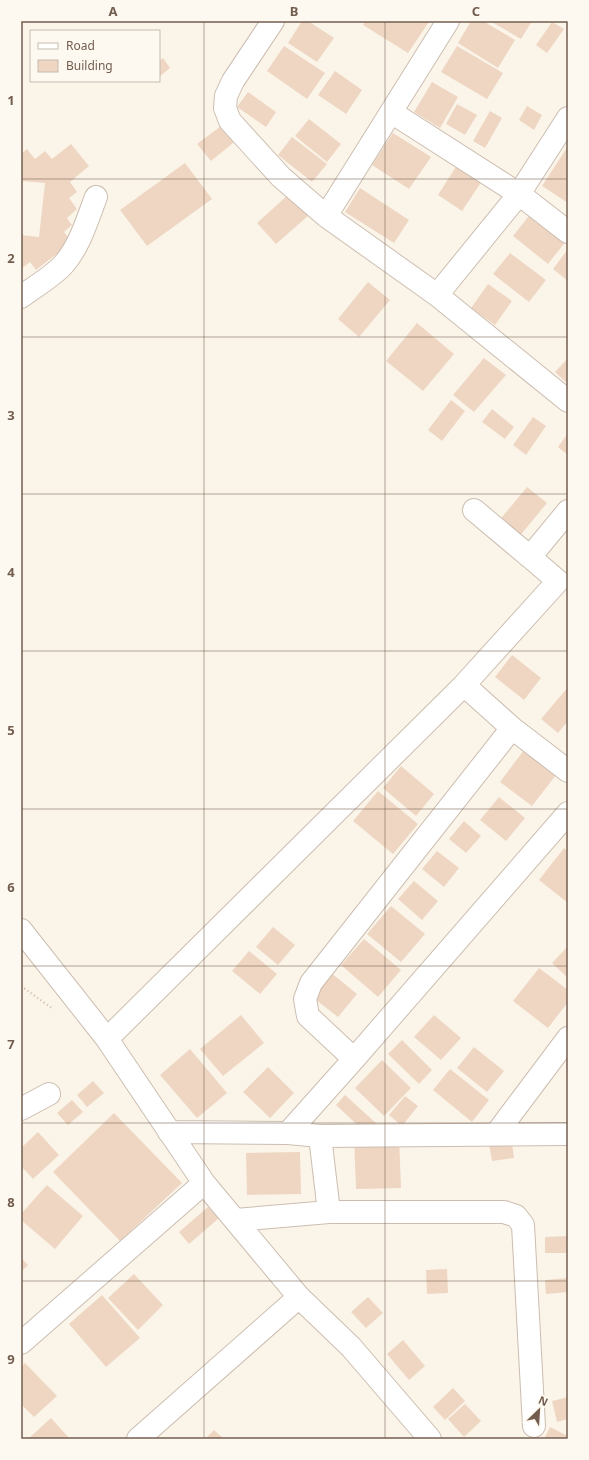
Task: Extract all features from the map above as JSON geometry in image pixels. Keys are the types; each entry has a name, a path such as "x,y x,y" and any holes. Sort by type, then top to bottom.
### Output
{"street":[{"path":"273,21 233,81 226,96 225,108 230,120 281,177 326,216 437,295 568,401"},
{"path":"326,216 448,21"},
{"path":"391,112 519,194 568,232"},
{"path":"437,295 519,194 568,118"},
{"path":"21,297 62,266 70,256 80,238 96,197"},
{"path":"107,1039 563,585 474,510"},
{"path":"530,557 568,511"},
{"path":"464,684 512,728 568,771"},
{"path":"354,1059 308,1016 304,999 311,983 512,728"},
{"path":"288,1133 568,813"},
{"path":"21,930 107,1039 204,1183 299,1297 351,1347 430,1439"},
{"path":"496,1134 568,1038"},
{"path":"21,1109 49,1094"},
{"path":"169,1132 288,1133 320,1136 568,1134"},
{"path":"320,1136 329,1212"},
{"path":"21,1343 204,1183"},
{"path":"235,1220 329,1212 504,1212 516,1216 523,1226 525,1241 534,1426"},
{"path":"137,1439 299,1297"}],"building":[{"path":"302,21 308,21 334,38 317,62 288,43"},
{"path":"365,21 429,22 408,53 363,25"},
{"path":"471,21 483,21 515,40 498,68 458,43"},
{"path":"490,21 532,21 521,39"},
{"path":"552,22 564,29 547,53 536,45"},
{"path":"284,46 325,73 307,99 267,71"},
{"path":"457,46 503,73 487,99 441,72"},
{"path":"163,58 170,68 160,76 160,60"},
{"path":"335,71 362,90 346,114 318,95"},
{"path":"432,82 458,97 440,128 414,112"},
{"path":"248,92 276,112 266,127 237,107"},
{"path":"457,104 477,115 465,135 446,124"},
{"path":"527,106 542,115 534,130 519,120"},
{"path":"490,111 502,118 485,148 473,141"},
{"path":"309,119 341,144 327,162 295,136"},
{"path":"225,123 238,139 211,161 197,144"},
{"path":"393,133 431,157 409,189 372,165"},
{"path":"292,137 327,164 312,182 278,155"},
{"path":"71,144 89,166 70,182 77,192 69,198 77,209 67,218 72,225 64,232 72,242 36,270 30,262 21,269 21,235 39,237 45,183 21,181 21,154 27,149 35,159 45,151 52,159"},
{"path":"568,146 568,180 566,182 568,183 568,203 542,186"},
{"path":"185,163 212,199 147,246 120,210"},
{"path":"457,165 482,181 462,211 438,195"},
{"path":"360,188 409,220 394,243 345,212"},
{"path":"289,194 308,216 276,244 257,223"},
{"path":"532,212 567,240 548,264 513,236"},
{"path":"568,249 568,281 553,269"},
{"path":"510,253 546,280 529,302 493,274"},
{"path":"368,282 390,300 359,337 338,319"},
{"path":"488,284 512,301 495,325 471,308"},
{"path":"417,323 454,354 423,391 386,361"},
{"path":"484,358 506,375 474,412 453,395"},
{"path":"568,358 568,384 555,372"},
{"path":"451,400 465,411 442,441 428,430"},
{"path":"492,409 514,427 505,439 482,422"},
{"path":"533,417 546,426 526,455 513,445"},
{"path":"568,433 568,455 558,447"},
{"path":"527,487 547,503 518,538 498,522"},
{"path":"512,655 541,678 524,700 495,677"},
{"path":"568,687 568,721 558,733 541,719"},
{"path":"524,750 556,775 532,806 500,782"},
{"path":"401,766 434,794 416,816 383,788"},
{"path":"378,791 418,824 393,854 353,821"},
{"path":"499,797 525,818 506,841 480,820"},
{"path":"464,821 481,836 466,853 449,839"},
{"path":"564,848 568,851 568,903 539,880"},
{"path":"437,851 459,868 444,887 422,869"},
{"path":"414,881 438,901 422,920 398,899"},
{"path":"391,906 425,934 401,962 367,934"},
{"path":"273,927 295,945 278,965 256,947"},
{"path":"364,939 401,970 378,997 341,965"},
{"path":"568,946 568,978 552,963"},
{"path":"249,951 277,974 260,994 232,971"},
{"path":"539,968 568,990 568,1002 548,1028 513,1001"},
{"path":"330,972 357,994 338,1017 311,996"},
{"path":"241,1015 264,1043 223,1076 200,1049"},
{"path":"434,1015 461,1038 441,1060 414,1037"},
{"path":"402,1040 432,1070 419,1084 388,1054"},
{"path":"474,1047 504,1071 487,1092 457,1068"},
{"path":"190,1049 227,1093 197,1118 160,1075"},
{"path":"382,1060 411,1088 384,1116 355,1088"},
{"path":"268,1067 294,1093 270,1118 243,1092"},
{"path":"450,1069 489,1100 472,1122 433,1090"},
{"path":"93,1081 104,1093 87,1107 77,1095"},
{"path":"345,1095 377,1124 367,1134 336,1105"},
{"path":"405,1096 418,1106 402,1126 389,1115"},
{"path":"72,1100 83,1112 68,1125 57,1113"},
{"path":"114,1113 182,1183 120,1241 53,1172"},
{"path":"38,1132 59,1155 33,1179 21,1166 21,1148"},
{"path":"399,1135 401,1188 356,1189 354,1137"},
{"path":"511,1135 514,1158 492,1161 488,1138"},
{"path":"300,1152 301,1194 247,1195 246,1153"},
{"path":"47,1185 83,1216 55,1249 21,1220 21,1214"},
{"path":"208,1207 219,1218 189,1244 179,1232"},
{"path":"568,1236 568,1253 545,1253 545,1237"},
{"path":"21,1258 28,1265 21,1272"},
{"path":"447,1269 448,1293 427,1294 426,1270"},
{"path":"134,1274 163,1305 138,1330 108,1298"},
{"path":"568,1278 568,1292 546,1294 545,1280"},
{"path":"102,1295 140,1338 106,1367 69,1324"},
{"path":"368,1297 383,1313 366,1328 351,1312"},
{"path":"403,1340 425,1366 409,1380 387,1354"},
{"path":"25,1363 57,1396 34,1417 21,1404 21,1367"},
{"path":"453,1388 465,1401 445,1420 433,1407"},
{"path":"568,1397 568,1419 557,1422 552,1401"},
{"path":"465,1404 481,1421 464,1437 448,1419"},
{"path":"51,1418 70,1439 28,1439"},
{"path":"550,1427 568,1436 568,1439 544,1439"},
{"path":"214,1430 224,1439 205,1439"}]}
